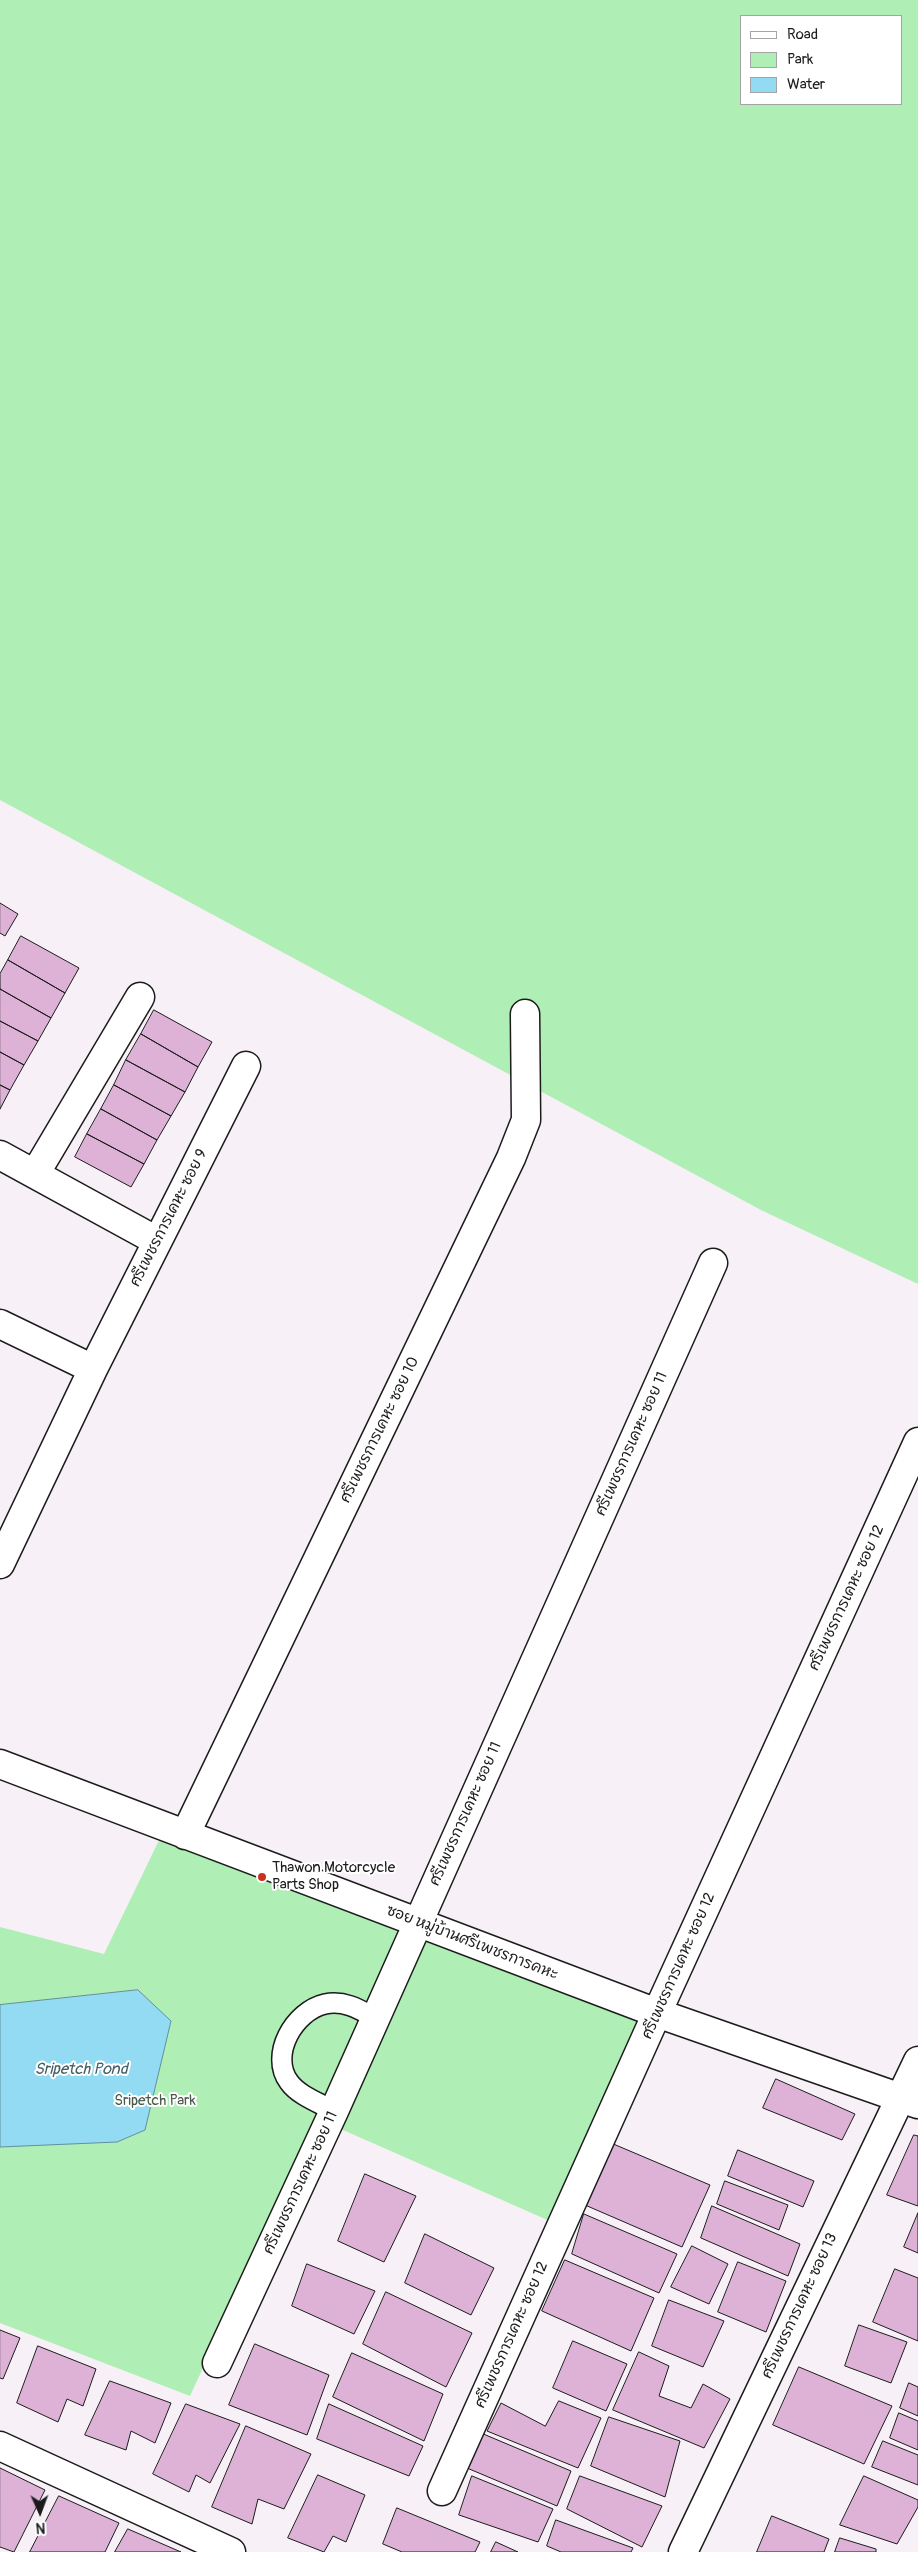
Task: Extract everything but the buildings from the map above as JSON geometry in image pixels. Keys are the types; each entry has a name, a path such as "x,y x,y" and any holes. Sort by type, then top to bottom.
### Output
{"street":[{"path":"35,1174 140,997"},
{"name":"ศรีเพชรการเคหะ ซอย 10","path":"185,1835 511,1158 526,1120 525,1014"},
{"name":"ศรีเพชรการเคหะ ซอย 9","path":"93,1370 246,1066"},
{"path":"0,1155 157,1241"},
{"name":"ศรีเพชรการเคหะ ซอย 11","path":"217,2363 376,2018 713,1263"},
{"path":"0,1324 93,1370 0,1564"},
{"name":"ศรีเพชรการเคหะ ซอย 12","path":"442,2491 657,2013 918,1442"},
{"name":"ซอย หมู่บ้านศรีเพชรการคหะ","path":"0,1764 657,2013 909,2101"},
{"name":"ศรีเพชรการเคหะ ซอย 13","path":"683,2552 909,2101 918,2061"},
{"path":"0,2446 231,2552"}],"lane":[{"path":"334,2111 302,2094 290,2084 281,2068 282,2054 288,2033 306,2013 324,2004 347,2003 376,2018"}],"green space":[{"path":"0,0 918,0 918,1284 761,1210 0,800"},
{"name":"Sripetch Park","path":"163,1832 653,2009 552,2222 318,2119 190,2396 0,2323 0,1927 104,1954"}],"water":[{"name":"Sripetch Pond","path":"138,1990 171,2021 145,2130 117,2142 0,2147 0,2005"}],"place":[{"name":"Thawon Motorcycle Parts Shop","path":"262,1877"}]}
